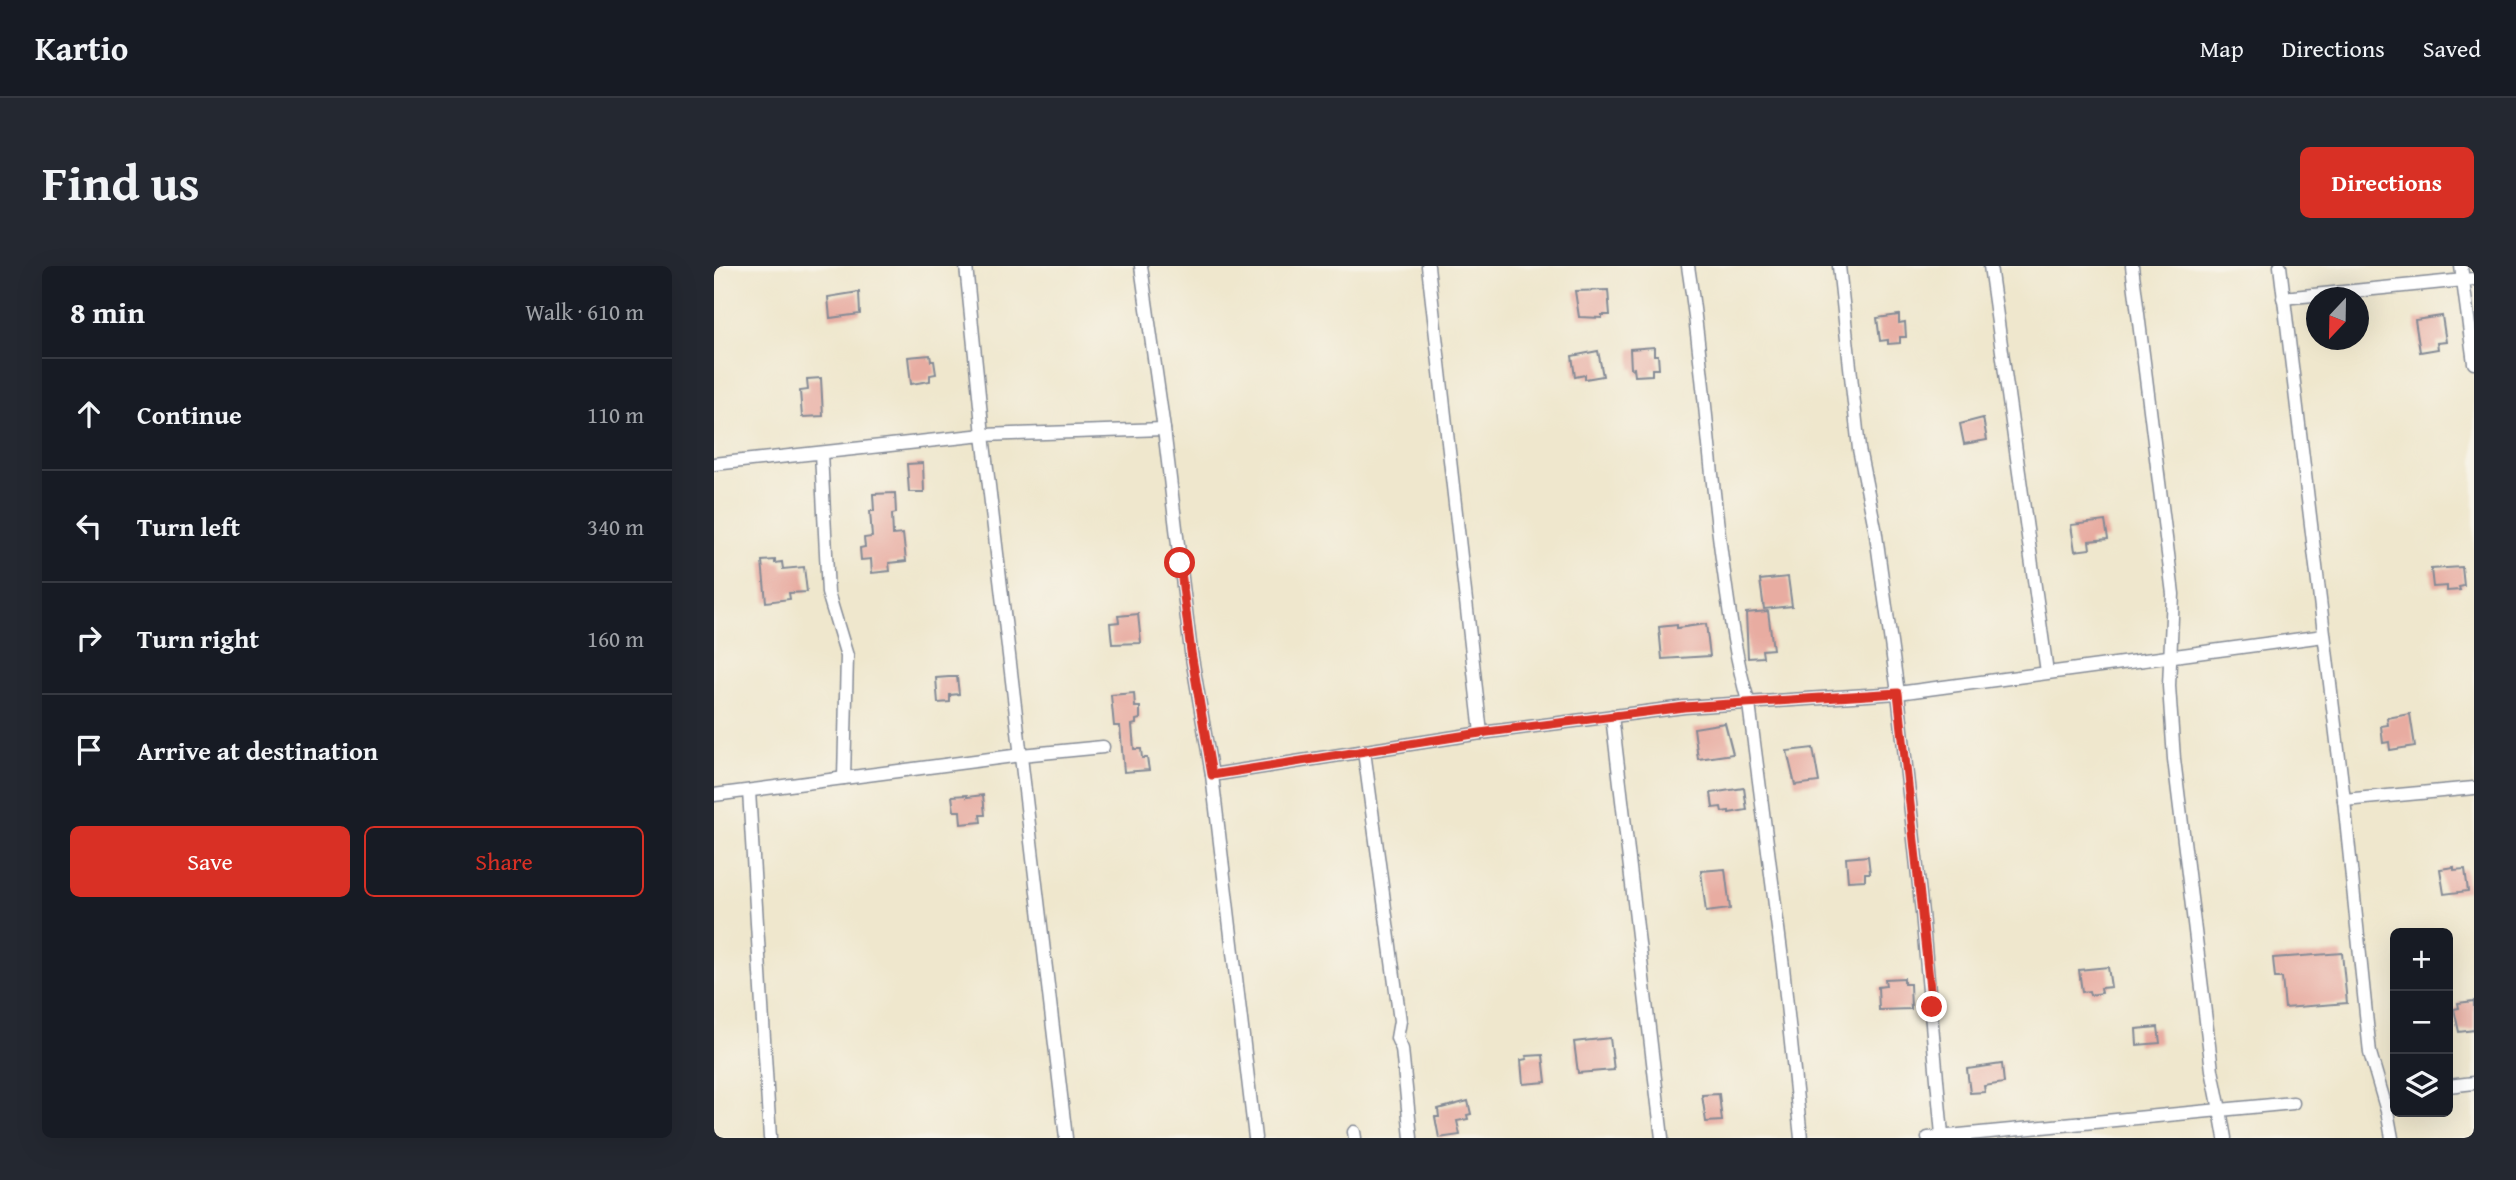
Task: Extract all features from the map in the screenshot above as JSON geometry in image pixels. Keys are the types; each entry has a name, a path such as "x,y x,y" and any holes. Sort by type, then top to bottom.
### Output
{"street":[{"path":"966,266 983,435 1066,1138"},
{"path":"1141,266 1191,652 1212,775 1255,1138"},
{"path":"1428,266 1480,733"},
{"path":"1688,266 1718,532 1733,639 1749,704 1783,967 1801,1138"},
{"path":"1839,266 1859,449 1875,528 1898,693 1942,1135"},
{"path":"1990,266 2047,673"},
{"path":"2132,266 2172,594 2170,715 2174,759 2212,1070 2225,1138"},
{"path":"2280,266 2344,800 2370,1053 2392,1138"},
{"path":"2461,266 2469,280 2474,363"},
{"path":"2283,298 2469,280"},
{"path":"714,464 983,435 1164,429"},
{"path":"821,453 828,593 847,656 844,778"},
{"path":"1212,775 1480,733 1612,716 1684,707 1898,693 2324,636"},
{"path":"1612,716 1662,1138"},
{"path":"714,795 1021,755 1103,747"},
{"path":"1364,751 1400,1021 1397,1038 1402,1049 1411,1138"},
{"path":"2344,800 2474,788"},
{"path":"749,791 770,1138"},
{"path":"2453,1085 2474,1083"},
{"path":"2381,1094 2390,1093"},
{"path":"1928,1138 2293,1103"}],"building":[{"path":"1608,290 1610,315 1602,315 1602,318 1579,317 1575,291"},
{"path":"859,292 860,314 830,318 828,297"},
{"path":"1899,315 1899,323 1905,322 1906,337 1900,337 1900,343 1888,344 1888,340 1880,341 1877,318"},
{"path":"2442,316 2446,342 2437,343 2438,349 2420,352 2415,320"},
{"path":"1654,347 1654,355 1658,355 1659,369 1652,369 1652,375 1635,376 1634,368 1631,369 1630,349"},
{"path":"1598,351 1603,376 1585,379 1585,375 1575,377 1572,356"},
{"path":"930,355 936,374 930,375 930,381 911,384 908,357"},
{"path":"821,378 823,416 802,417 800,391 808,390 807,379"},
{"path":"1983,418 1987,440 1964,444 1960,424"},
{"path":"923,463 924,492 909,492 907,464"},
{"path":"895,493 893,535 903,534 906,561 889,563 890,571 872,573 871,559 861,560 860,548 865,547 864,538 872,537 870,511 874,511 873,494"},
{"path":"2105,521 2108,539 2089,541 2090,549 2075,551 2071,525"},
{"path":"775,560 775,563 782,562 783,569 804,567 807,592 789,593 790,599 766,602 762,561"},
{"path":"2462,567 2464,586 2459,587 2460,590 2447,591 2447,586 2433,587 2431,569"},
{"path":"1788,577 1792,606 1764,609 1760,580"},
{"path":"1768,611 1773,649 1762,650 1763,657 1748,658 1746,613"},
{"path":"1138,614 1141,643 1112,644 1110,623 1119,622 1118,616"},
{"path":"1706,624 1710,656 1662,659 1659,627 1677,625 1677,628"},
{"path":"957,677 959,694 950,695 950,702 938,703 936,678"},
{"path":"1134,693 1135,707 1140,707 1140,719 1132,725 1134,749 1141,749 1142,758 1147,758 1149,770 1124,772 1120,726 1114,726 1111,695"},
{"path":"2410,714 2415,746 2390,750 2389,742 2383,743 2381,726 2388,725 2387,718"},
{"path":"1725,723 1733,754 1698,759 1694,728"},
{"path":"1813,748 1819,782 1795,785 1787,751"},
{"path":"1744,788 1747,810 1729,813 1722,812 1721,807 1713,808 1711,793"},
{"path":"983,795 985,815 980,815 981,822 961,824 960,811 954,811 952,796"},
{"path":"1868,856 1870,873 1865,873 1865,880 1848,881 1846,858"},
{"path":"2454,867 2454,870 2465,869 2468,891 2444,894 2440,869"},
{"path":"1725,869 1730,909 1706,912 1701,871"},
{"path":"2342,953 2347,1003 2285,1008 2282,978 2275,978 2273,958"},
{"path":"2108,967 2111,987 2101,988 2102,993 2090,995 2089,991 2082,992 2079,970"},
{"path":"1904,978 1904,984 1910,984 1911,1009 1879,1010 1878,987 1886,986 1885,979"},
{"path":"2474,1001 2474,1030 2459,1032 2454,1009 2459,1008 2458,1003"},
{"path":"2158,1027 2160,1043 2137,1045 2136,1029"},
{"path":"1610,1038 1614,1070 1578,1073 1574,1042"},
{"path":"1543,1055 1546,1082 1523,1084 1521,1060 1527,1059 1526,1056"},
{"path":"2002,1064 2004,1083 1984,1086 1985,1092 1970,1093 1967,1069"},
{"path":"1719,1094 1722,1121 1706,1122 1702,1095"},
{"path":"1468,1101 1471,1114 1467,1115 1468,1119 1457,1121 1460,1135 1439,1138 1435,1117 1439,1117 1438,1109"}],"route":[{"path":"1180,563 1191,652 1212,775 1480,733 1684,707 1898,693 1932,1007"}]}
